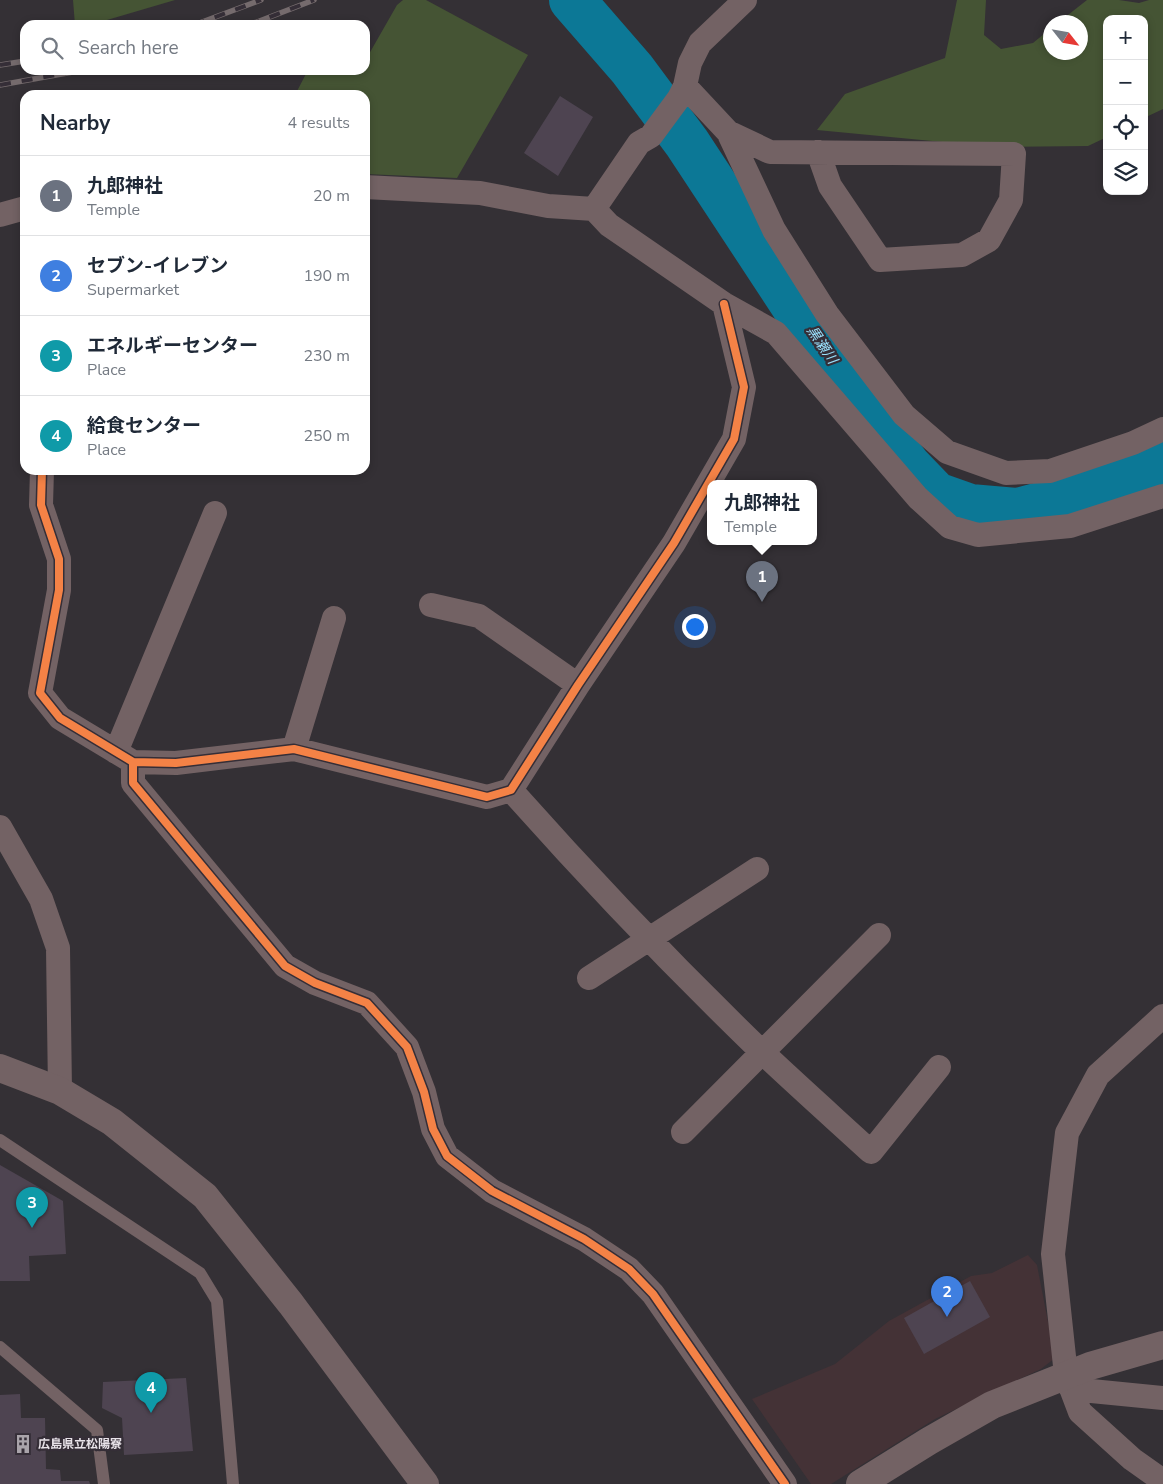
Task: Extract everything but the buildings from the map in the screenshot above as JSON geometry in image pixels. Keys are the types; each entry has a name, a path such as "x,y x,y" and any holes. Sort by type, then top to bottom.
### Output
{"street":[{"path":"594,209 639,143 651,136 682,92 690,63 700,44 745,0"},
{"path":"682,92 728,132 770,152 818,152 1014,154 1011,200 989,240 962,255 880,260 830,186 818,152"},
{"path":"728,132 774,230 826,314 904,414 947,452 1006,473 1050,471 1133,443 1163,429"},
{"path":"370,188 480,193 548,206 594,209 609,225 724,304 776,333 918,498 950,527 978,535 1070,526 1163,496"},
{"path":"0,214 20,209"},
{"path":"710,480 734,439 744,387 724,304"},
{"path":"42,475 40,506 59,558 59,590 40,693 60,718 125,757 176,762 294,749 487,796 511,790 578,685 674,543 707,486"},
{"path":"215,513 125,757 133,783 285,966 315,983 367,1003 407,1047 424,1092 433,1129 447,1156 492,1191 584,1239 629,1269 653,1294 785,1484"},
{"path":"431,605 478,616 578,685"},
{"path":"294,749 334,618"},
{"path":"511,790 650,940 763,1053 871,1152 940,1067"},
{"path":"0,828 42,899 58,948 60,1091"},
{"path":"589,978 650,940 757,868"},
{"path":"683,1132 879,935"},
{"path":"1163,1016 1098,1075 1067,1133 1053,1254 1068,1382 1080,1412 1132,1460 1163,1481"},
{"path":"0,1068 60,1091 112,1122 205,1196 291,1304 425,1484"},
{"path":"860,1484 992,1405 1068,1382 1090,1366 1163,1345"},
{"path":"1068,1382 1163,1398"}],"lane":[{"path":"0,1140 200,1273 217,1301 233,1484"},
{"path":"0,1347 97,1430 104,1484"}],"shaded area":[{"path":"1028,1255 1037,1265 1055,1358 1041,1369 935,1419 831,1484 811,1484 752,1399 835,1364 889,1321 971,1276 992,1273"}],"green space":[{"path":"73,0 175,0 107,20 75,20"},
{"path":"403,0 426,0 528,55 457,178 370,174 370,90 298,90 305,75 370,75 370,52 397,5"},
{"path":"957,0 986,0 984,35 1001,49 1033,43 1043,35 1043,60 1088,60 1088,15 1068,15 1087,0 1119,0 1139,3 1149,0 1163,0 1163,109 1148,116 1148,15 1103,15 1103,139 1088,146 995,147 817,130 845,94 945,58"}],"waterway":[{"name":"黒瀬川","path":"572,0 632,69 687,143 808,327 874,422 909,467 936,495 970,507 1018,511 1118,484 1163,465"}],"railway":[{"path":"207,20 261,0"},
{"path":"262,20 314,0"},
{"path":"0,65 20,62"},
{"path":"0,85 56,75"}],"cycle path":[{"path":"710,480 734,439 744,387 724,304"},
{"path":"42,475 41,505 59,559 59,590 40,693 60,718 133,762 176,763 294,749 487,797 511,790 578,685 674,543 707,486"},
{"path":"133,762 133,783 285,966 315,983 367,1003 407,1047 424,1092 433,1129 447,1156 492,1191 584,1239 629,1269 653,1294 785,1484"}],"place":[{"name":"九郎神社","path":"762,602"},
{"name":"エネルギーセンター","path":"32,1228"},
{"name":"セブン-イレブン","path":"947,1317"},
{"name":"給食センター","path":"151,1413"},
{"name":"広島県立松陽寮","path":"23,1444"}]}
